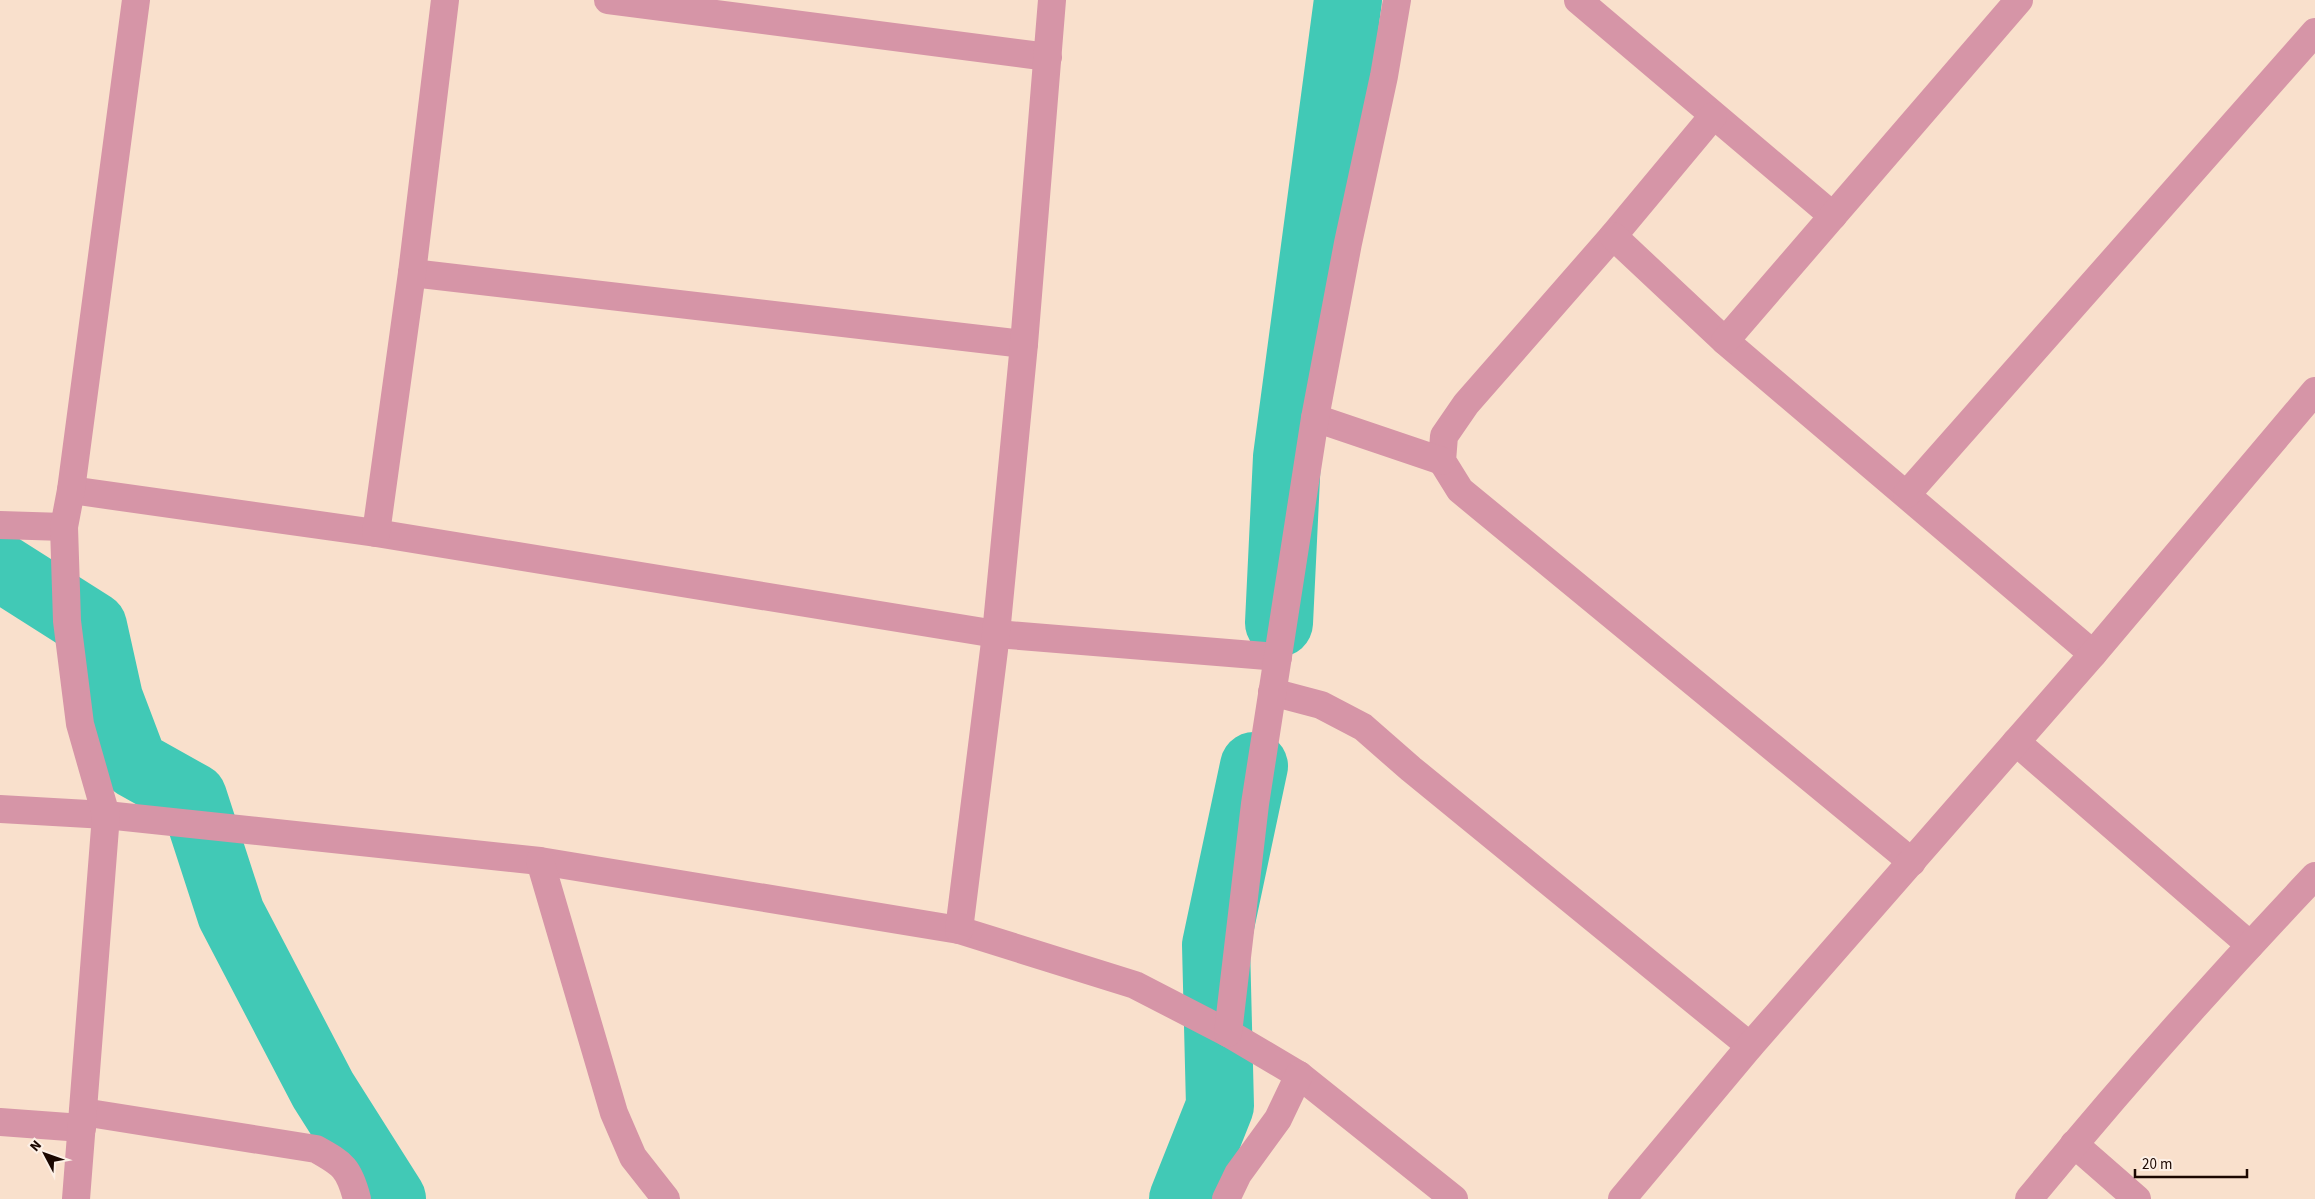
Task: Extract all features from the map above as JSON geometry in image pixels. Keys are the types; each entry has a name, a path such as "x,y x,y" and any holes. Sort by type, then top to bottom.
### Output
{"street":[{"path":"76,1199 106,815 80,724 67,621 64,527 71,490 136,0"},
{"path":"376,533 412,273 445,0"},
{"path":"608,0 1048,57"},
{"path":"959,930 996,634 1024,344 1052,0"},
{"path":"1228,1033 1254,813 1315,418 1348,243 1384,76 1397,0"},
{"path":"1578,0 1833,216"},
{"path":"1725,341 2014,2"},
{"path":"1907,494 2315,32"},
{"path":"1713,116 1614,236 1466,404 1444,436 1442,461 1460,490 1912,862"},
{"path":"1614,236 1725,341 2093,654"},
{"path":"412,273 1024,344"},
{"path":"1622,1199 1750,1046 2093,654 2315,391"},
{"path":"1315,418 1442,461"},
{"path":"71,490 376,533 996,634 1278,657"},
{"path":"0,525 64,527"},
{"path":"1272,692 1321,705 1363,727 1750,1046"},
{"path":"2016,742 2250,945"},
{"path":"0,809 106,815 540,861 959,930 1135,985 1228,1033 1299,1075 1454,1199"},
{"path":"540,861 614,1113 633,1157 666,1199"},
{"path":"2029,1199 2074,1144 2250,945 2315,876"},
{"path":"1226,1199 1238,1174 1278,1119 1299,1075"},
{"path":"0,1122 82,1120 316,1148 341,1163 352,1181 357,1199"},
{"path":"2074,1144 2137,1199"}],"waterway":[{"path":"1279,623 1287,457 1348,0"},
{"path":"0,567 93,626 109,698 134,764 193,797 231,914 323,1090 392,1199"},
{"path":"1183,1199 1220,1106 1216,945 1254,766"}]}
